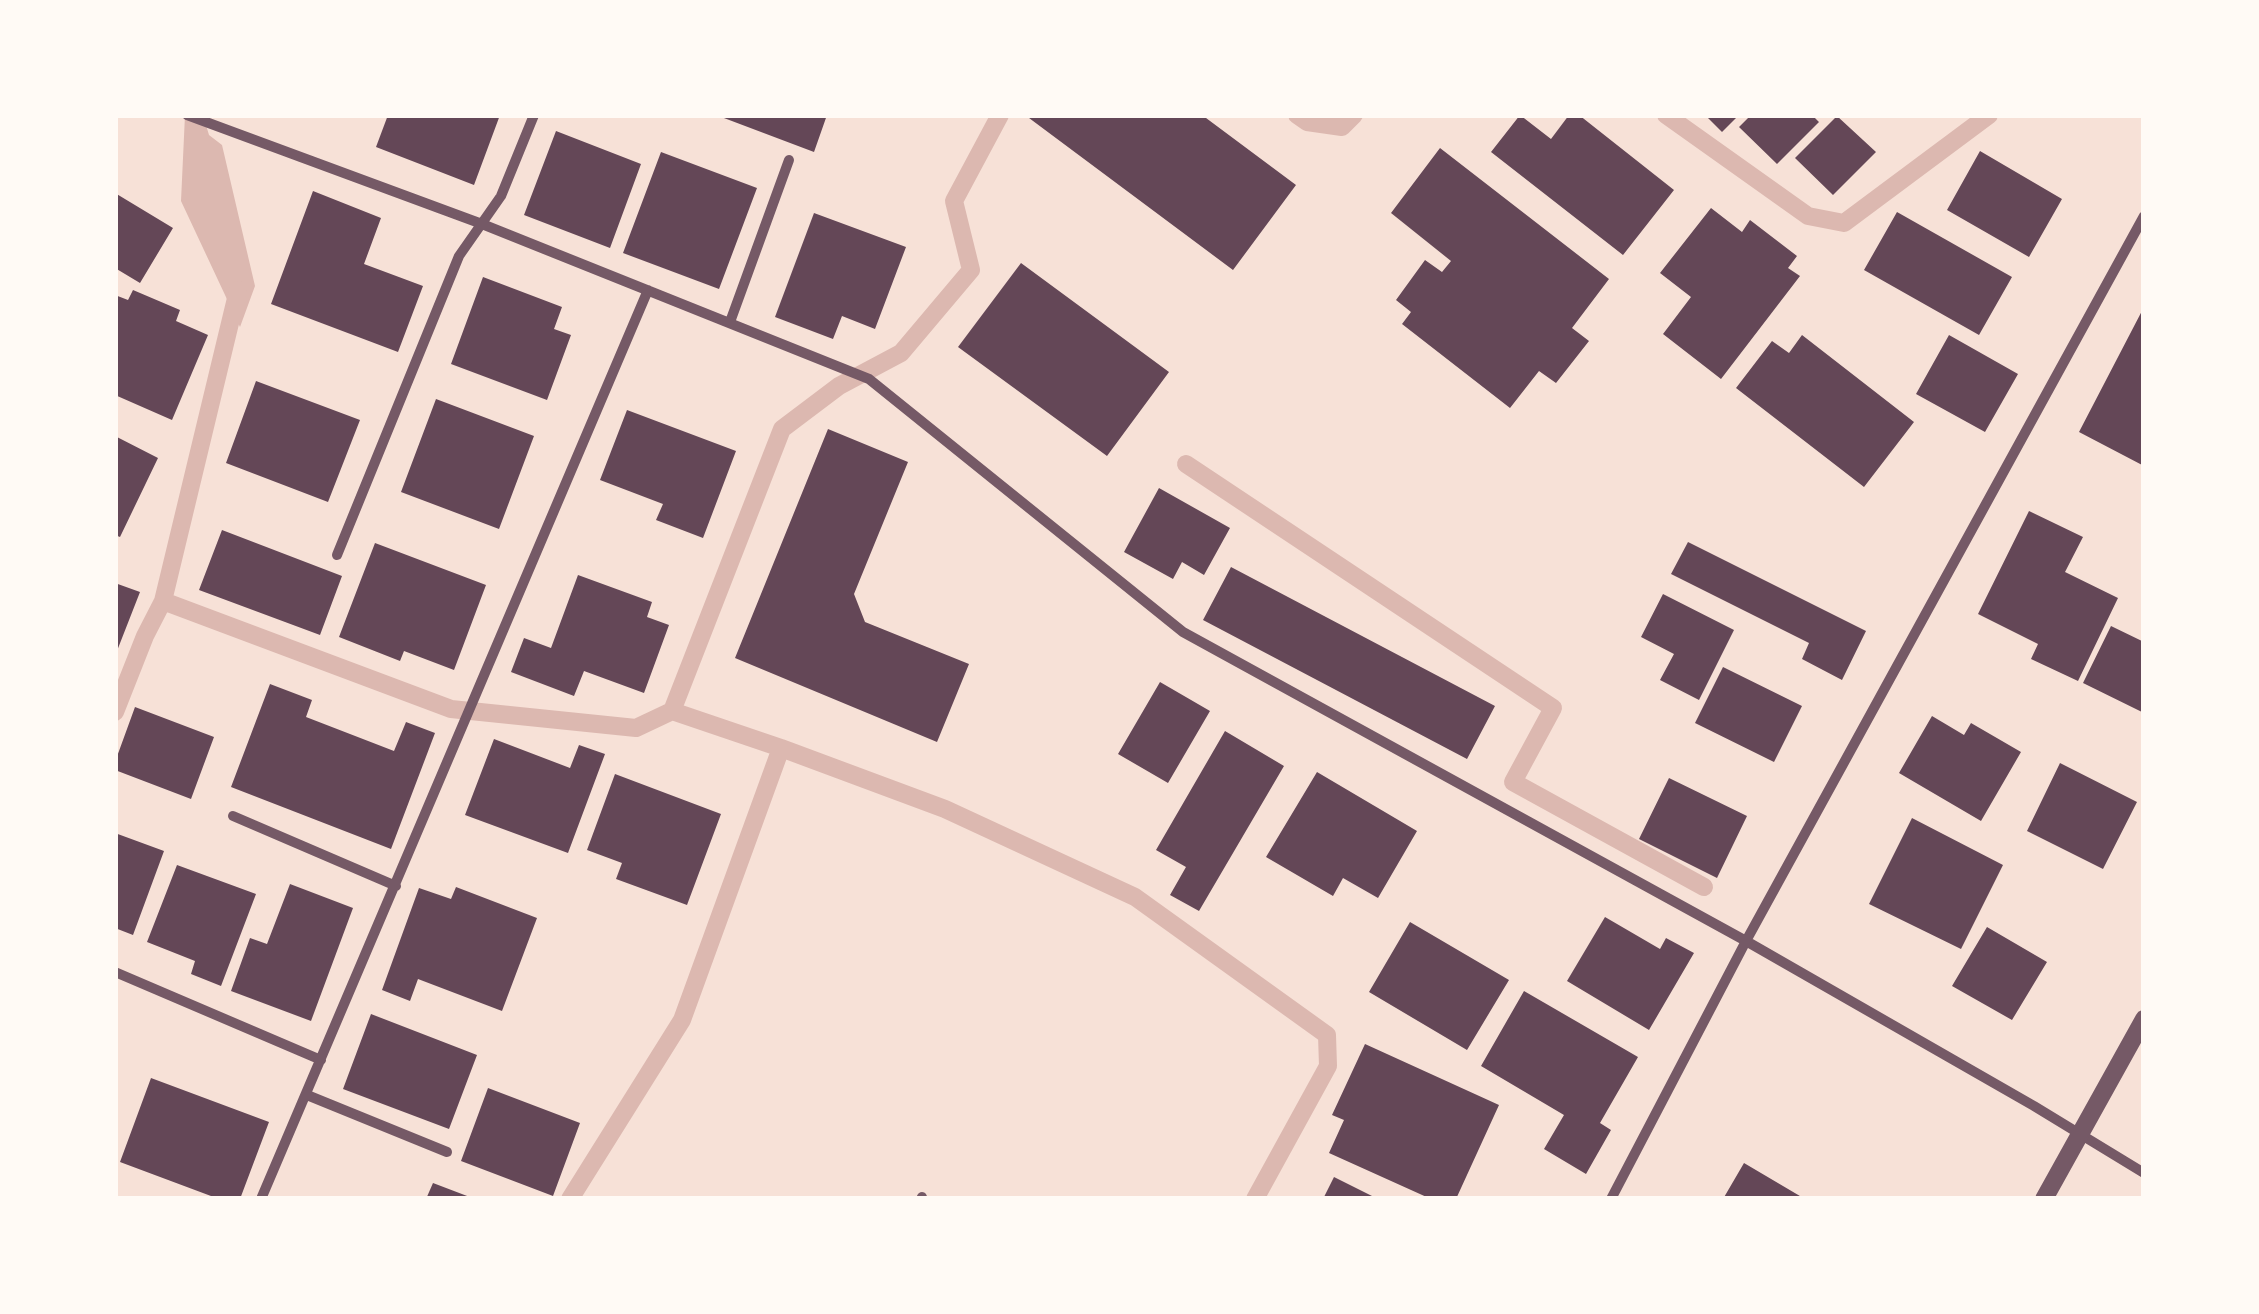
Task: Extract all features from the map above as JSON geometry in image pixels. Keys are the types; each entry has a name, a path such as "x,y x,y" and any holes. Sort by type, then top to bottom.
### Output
{"street":[{"path":"187,115 482,224 868,379 1182,632 1746,940 2144,1173"},
{"path":"337,554 459,256 501,196 534,115"},
{"path":"730,322 789,160"},
{"path":"1611,1199 1746,940 2144,216"},
{"path":"261,1199 648,290"},
{"path":"232,816 396,886"},
{"path":"115,972 322,1060"},
{"path":"2044,1199 2144,1019"},
{"path":"306,1095 448,1152"}],"shaded area":[{"path":"185,115 203,115 209,135 222,145 255,286 240,327 181,201"}],"building":[{"path":"388,115 500,115 474,185 376,147"},
{"path":"716,115 827,115 814,152"},
{"path":"1025,115 1202,115 1296,185 1233,270"},
{"path":"1520,115 1551,139 1569,115 1579,115 1674,190 1623,255 1491,152"},
{"path":"1705,115 1739,115 1722,132"},
{"path":"1751,115 1812,115 1819,122 1777,164 1739,127"},
{"path":"1837,116 1876,152 1833,195 1795,158"},
{"path":"556,131 641,164 610,248 524,215"},
{"path":"1440,148 1609,279 1572,328 1589,341 1556,383 1539,371 1510,408 1402,324 1411,312 1396,300 1425,260 1442,272 1451,261 1391,213"},
{"path":"1980,151 2062,199 2029,257 1947,210"},
{"path":"661,152 757,188 719,289 623,253"},
{"path":"313,191 381,218 364,264 423,286 398,352 271,304"},
{"path":"115,193 173,228 140,283 115,268"},
{"path":"1711,208 1742,232 1750,220 1797,256 1788,268 1800,276 1721,379 1663,334 1691,297 1660,273"},
{"path":"1897,212 2012,277 1979,335 1864,270"},
{"path":"814,213 906,247 875,329 842,316 833,339 775,317"},
{"path":"1021,263 1169,372 1107,456 958,347"},
{"path":"483,277 562,307 554,329 571,335 547,400 451,364"},
{"path":"133,290 180,310 176,321 208,335 172,420 115,395 115,295 128,300"},
{"path":"2144,307 2144,466 2079,432"},
{"path":"1802,335 1914,422 1864,487 1736,388 1772,341 1789,353"},
{"path":"1949,335 2018,374 1985,432 1916,394"},
{"path":"256,381 360,420 328,502 226,463"},
{"path":"436,399 534,436 499,529 401,492"},
{"path":"627,410 736,451 703,538 656,520 663,504 600,480"},
{"path":"828,429 908,462 854,594 865,622 969,664 937,742 735,658"},
{"path":"115,436 158,458 120,537 115,535"},
{"path":"1159,488 1230,528 1204,575 1182,562 1173,579 1124,552"},
{"path":"2029,511 2083,537 2065,572 2118,598 2078,681 2031,659 2038,644 1978,614"},
{"path":"222,530 342,576 320,635 199,590"},
{"path":"1688,542 1866,631 1842,680 1802,659 1809,643 1671,574"},
{"path":"375,543 486,585 454,670 404,651 400,661 339,637"},
{"path":"1231,567 1495,706 1467,759 1203,620"},
{"path":"578,575 652,602 647,617 669,625 644,693 584,671 574,696 511,672 524,638 551,648"},
{"path":"115,583 140,592 115,656"},
{"path":"1663,594 1734,630 1699,700 1660,680 1674,654 1641,637"},
{"path":"2111,626 2144,642 2144,713 2083,683"},
{"path":"1723,667 1802,706 1774,762 1695,723"},
{"path":"1160,682 1210,711 1168,783 1118,754"},
{"path":"270,684 312,700 306,717 394,751 406,722 435,733 391,849 231,787"},
{"path":"135,707 214,737 191,799 115,770"},
{"path":"1932,716 1964,735 1971,723 2021,752 1981,821 1899,773"},
{"path":"1225,731 1284,766 1199,911 1170,895 1186,867 1156,850"},
{"path":"494,739 570,768 579,745 605,754 568,853 465,815"},
{"path":"2060,763 2137,802 2103,869 2027,831"},
{"path":"1317,772 1417,831 1378,898 1343,878 1333,896 1266,857"},
{"path":"615,774 721,814 687,905 616,879 622,863 587,850"},
{"path":"1669,778 1747,816 1717,878 1639,839"},
{"path":"1912,818 2003,865 1961,949 1869,904"},
{"path":"115,833 164,851 133,935 115,928"},
{"path":"177,865 256,894 221,986 191,974 195,961 147,942"},
{"path":"290,884 353,908 311,1021 231,991 250,938 267,944"},
{"path":"456,887 537,918 502,1011 418,979 410,1001 382,990 419,888 451,899"},
{"path":"1605,917 1660,949 1666,938 1694,953 1649,1030 1567,981"},
{"path":"1410,922 1509,980 1467,1050 1369,992"},
{"path":"1987,927 2047,962 2012,1020 1952,986"},
{"path":"1524,991 1638,1057 1600,1123 1611,1130 1586,1174 1544,1149 1564,1115 1481,1066"},
{"path":"371,1014 477,1055 449,1129 343,1089"},
{"path":"1365,1044 1499,1105 1456,1199 1431,1199 1329,1153 1344,1120 1332,1115"},
{"path":"151,1078 269,1122 240,1199 219,1199 120,1162"},
{"path":"488,1088 580,1123 553,1196 461,1161"},
{"path":"1744,1163 1805,1199 1723,1199"},
{"path":"1334,1177 1378,1199 1323,1199"},
{"path":"433,1183 475,1199 426,1199"}],"waterway":[{"path":"672,711 782,429 839,386 901,353 971,270 954,201 1000,115"},
{"path":"1297,115 1307,122 1342,127 1354,115"},
{"path":"1666,115 1808,216 1844,223 1989,115"},
{"path":"238,290 163,601 451,709 636,728 672,711 781,748 682,1020 570,1199"},
{"path":"1186,464 1553,708 1513,782 1704,887"},
{"path":"115,712 163,601"},
{"path":"781,748 945,809 1135,897 1327,1035 1328,1066 1255,1199"}]}
